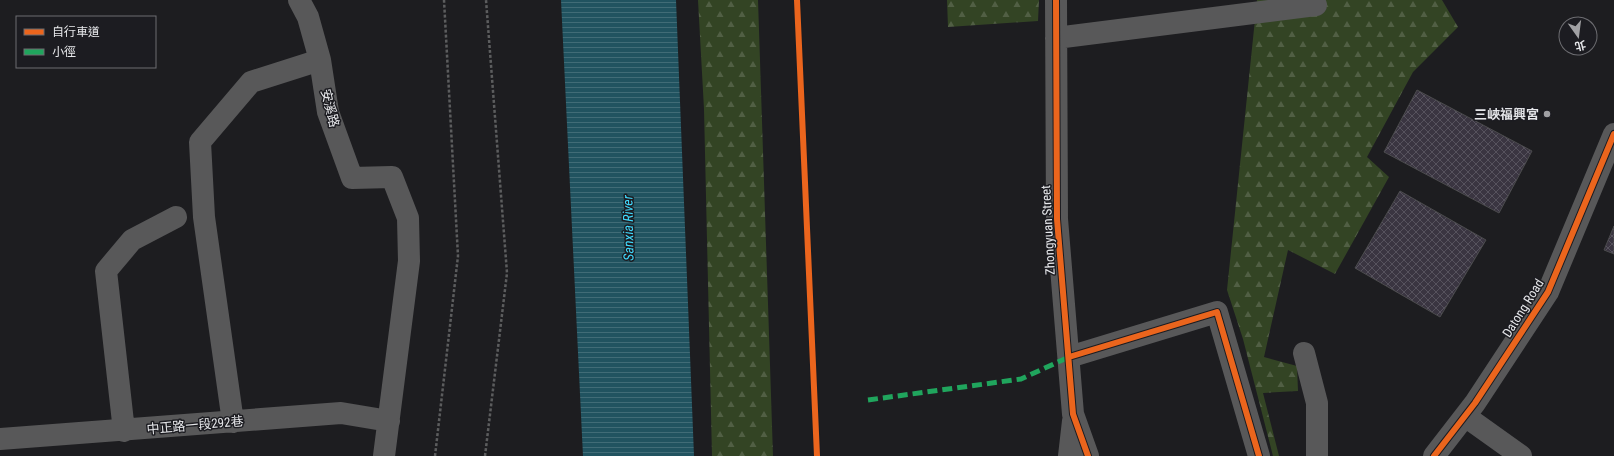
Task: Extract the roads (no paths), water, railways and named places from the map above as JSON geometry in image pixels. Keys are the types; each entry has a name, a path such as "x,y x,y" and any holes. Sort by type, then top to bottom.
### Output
{"street":[{"name":"安溪路","path":"298,0 308,16 320,60 328,112 352,178 392,177 408,218 409,261 388,421"},
{"name":"Zhongyuan Street","path":"1056,0 1057,219 1074,414 1088,456"},
{"path":"1056,38 1316,5"},
{"path":"233,422 204,217 200,142 251,82 320,60"},
{"name":"Datong Road","path":"1434,456 1465,416 1548,292 1607,171 1614,134"},
{"path":"124,431 106,271 132,240 176,217"},
{"path":"1068,357 1216,312 1259,456"},
{"path":"1304,353 1317,403 1317,456"},
{"name":"中正路一段292巷","path":"1,445 124,431 341,413 388,421"},
{"path":"1069,456 1074,414"},
{"path":"1465,416 1521,456"},
{"path":"384,456 388,421"}],"water":[{"name":"Sanxia River","path":"561,0 676,0 694,456 583,456"}],"place":[{"name":"三峽福興宮","path":"1547,114"}]}
